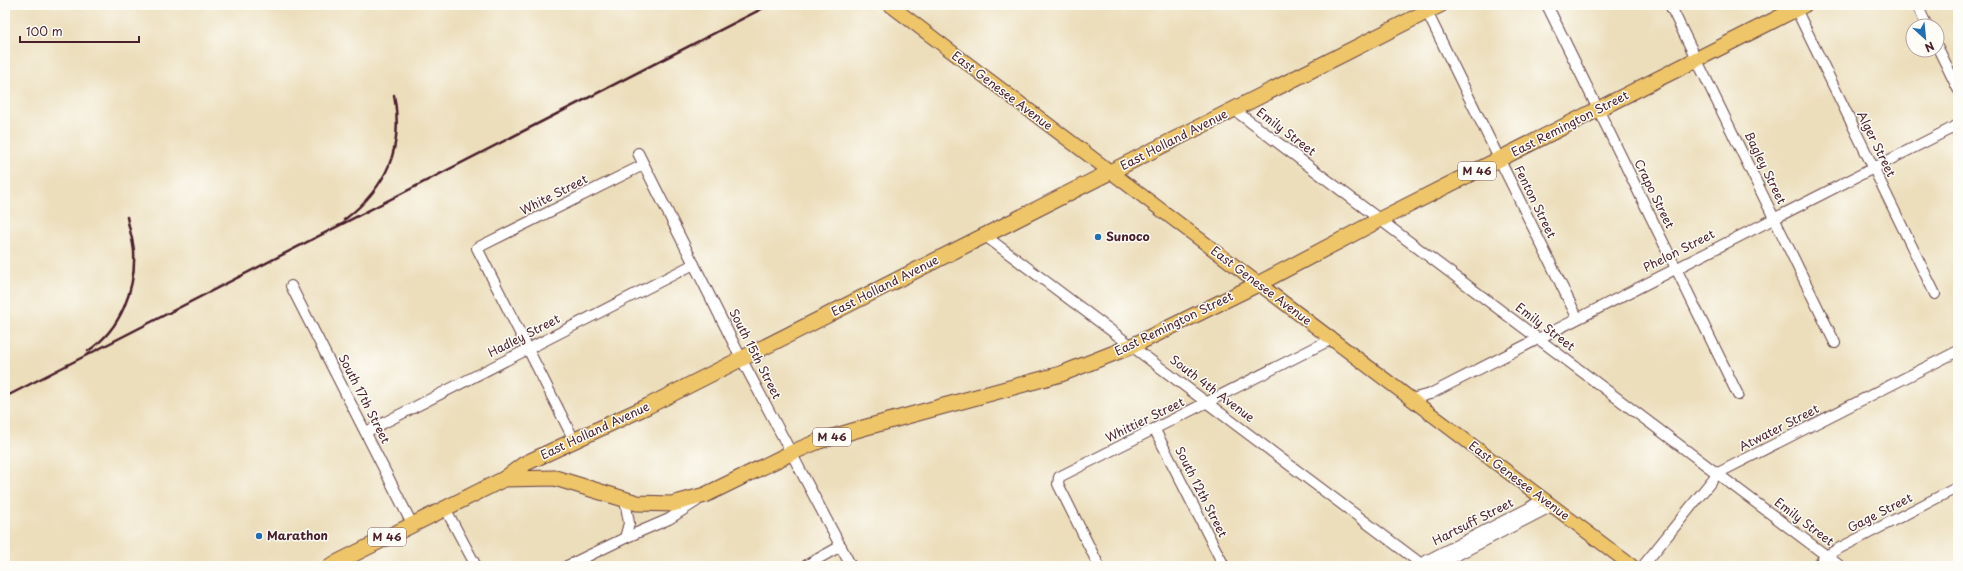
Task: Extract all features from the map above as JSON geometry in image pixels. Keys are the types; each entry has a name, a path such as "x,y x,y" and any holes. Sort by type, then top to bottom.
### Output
{"highway":[{"name":"East Remington Street","path":"504,479 555,478 637,503 660,505 683,502 705,495 819,441 1061,374 1132,346 1258,284 1381,219 1697,60 1798,6"},
{"name":"East Holland Avenue","path":"330,566 504,479 524,464 648,406 1434,8"}],"main road":[{"name":"East Genesee Avenue","path":"890,5 1632,566"}],"street":[{"name":"Crapo Street","path":"1547,5 1738,395"},
{"name":"Bagley Street","path":"1670,5 1775,217 1835,343"},
{"path":"1917,5 1923,18"},
{"name":"Alger Street","path":"1798,6 1873,168 1935,294"},
{"name":"Fenton Street","path":"1434,8 1499,159 1578,318"},
{"path":"1943,58 1958,89"},
{"name":"Emily Street","path":"1233,109 1840,566"},
{"name":"Phelon Street","path":"1412,399 1430,394 1537,338 1958,125"},
{"name":"South 15th Street","path":"638,153 741,358 851,566"},
{"name":"White Street","path":"528,349 477,248 643,165"},
{"name":"South 4th Avenue","path":"984,235 1209,403 1420,565"},
{"name":"Hadley Street","path":"366,432 694,264"},
{"name":"South 17th Street","path":"291,286 412,524"},
{"name":"Whittier Street","path":"1099,566 1058,484 1058,481 1064,474 1209,403 1332,339"},
{"path":"528,349 574,440"},
{"name":"Atwater Street","path":"1642,566 1718,473 1958,351"},
{"name":"South 12th Street","path":"1155,430 1224,566"},
{"name":"Gage Street","path":"1817,566 1826,556 1958,487"},
{"path":"566,566 669,519 705,495"},
{"path":"625,500 629,522 625,538"},
{"name":"Hartsuff Street","path":"1420,565 1529,508 1547,502"},
{"name":"Hartsuff Street","path":"1436,566 1547,502"},
{"path":"445,508 476,566"},
{"path":"805,566 841,546"}],"railway":[{"path":"5,397 769,5"},
{"path":"344,220 371,194 389,165 394,150 396,133 394,95"},
{"path":"88,351 100,342 118,320 129,294 134,265 134,251 127,217"}],"place":[{"name":"Sunoco","path":"1098,237"},
{"name":"Marathon","path":"259,536"}]}
